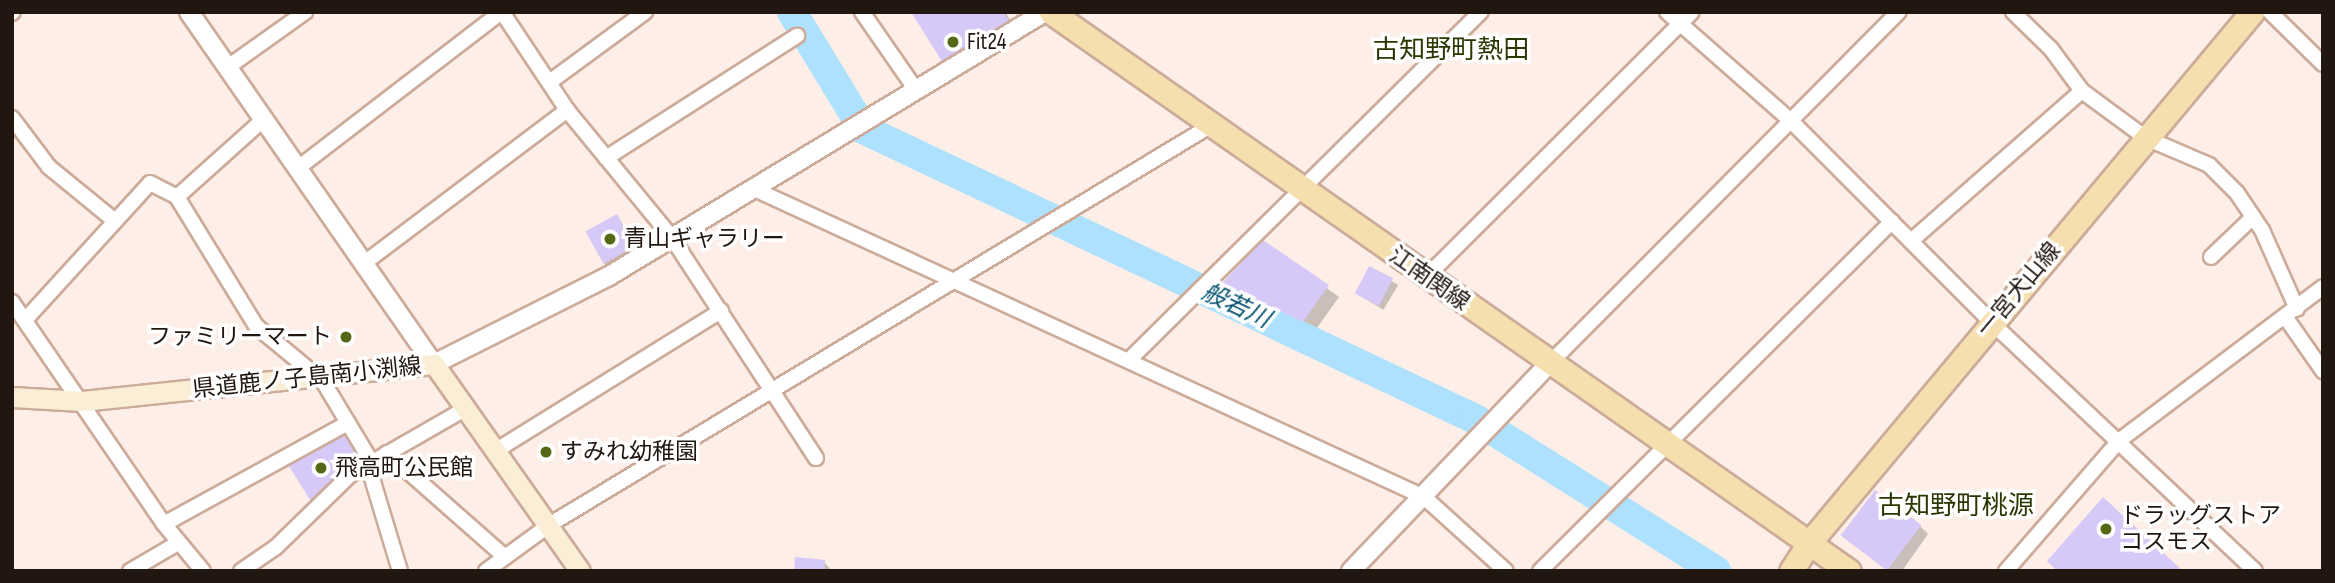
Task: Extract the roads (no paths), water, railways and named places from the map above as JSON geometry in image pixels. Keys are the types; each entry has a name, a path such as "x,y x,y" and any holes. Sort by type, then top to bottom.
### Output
{"main road":[{"name":"江南関線","path":"1051,12 1301,190 1849,571"},
{"name":"一宮犬山線","path":"1791,571 1809,543 2252,12"},
{"name":"県道鹿ノ子島南小渕線","path":"12,397 82,401 434,364 580,571"}],"street":[{"path":"189,12 434,364 609,276 1045,12"},
{"path":"228,67 305,12"},
{"path":"298,168 502,12 551,81 566,110 672,238 775,391 816,458"},
{"path":"551,81 645,12"},
{"path":"862,12 916,90"},
{"path":"1129,360 1481,12"},
{"path":"1667,12 1790,120 1992,323 2120,440 2255,571"},
{"path":"1426,277 1692,12"},
{"path":"1350,571 1550,363 1899,12"},
{"path":"2013,12 2051,49 2082,92 2146,138 2209,165 2253,217 2292,313 2323,371"},
{"path":"2270,12 2323,64"},
{"path":"607,158 796,36"},
{"path":"1911,241 2082,92"},
{"path":"363,264 566,110"},
{"path":"12,118 49,166 115,221"},
{"path":"177,197 264,119"},
{"path":"486,571 549,525 955,284 1210,126"},
{"path":"25,320 150,183 177,197 256,326 320,378 348,423 370,464 400,571"},
{"path":"752,188 955,284 1129,360 1424,496 1506,571"},
{"path":"2211,257 2253,217"},
{"path":"1540,571 1892,222"},
{"path":"2006,571 2120,440 2292,313 2323,287"},
{"path":"12,302 164,524 203,571"},
{"path":"495,451 721,311"},
{"path":"241,571 276,547 349,475 465,409"},
{"path":"164,524 348,423"},
{"path":"387,453 505,557"},
{"path":"130,571 178,543"}],"waterway":[{"name":"般若川","path":"792,12 863,129 1475,419 1716,571"}],"place":[{"name":"Fit24","path":"953,42"},
{"name":"青山ギャラリー","path":"610,239"},
{"name":"ファミリーマート","path":"346,337"},
{"name":"すみれ幼稚園","path":"546,452"},
{"name":"飛高町公民館","path":"321,468"},
{"name":"ドラッグストア コスモス","path":"2106,529"}],"district":[{"name":"古知野町熱田","path":"1451,51"},
{"name":"古知野町桃源","path":"1956,507"}]}
